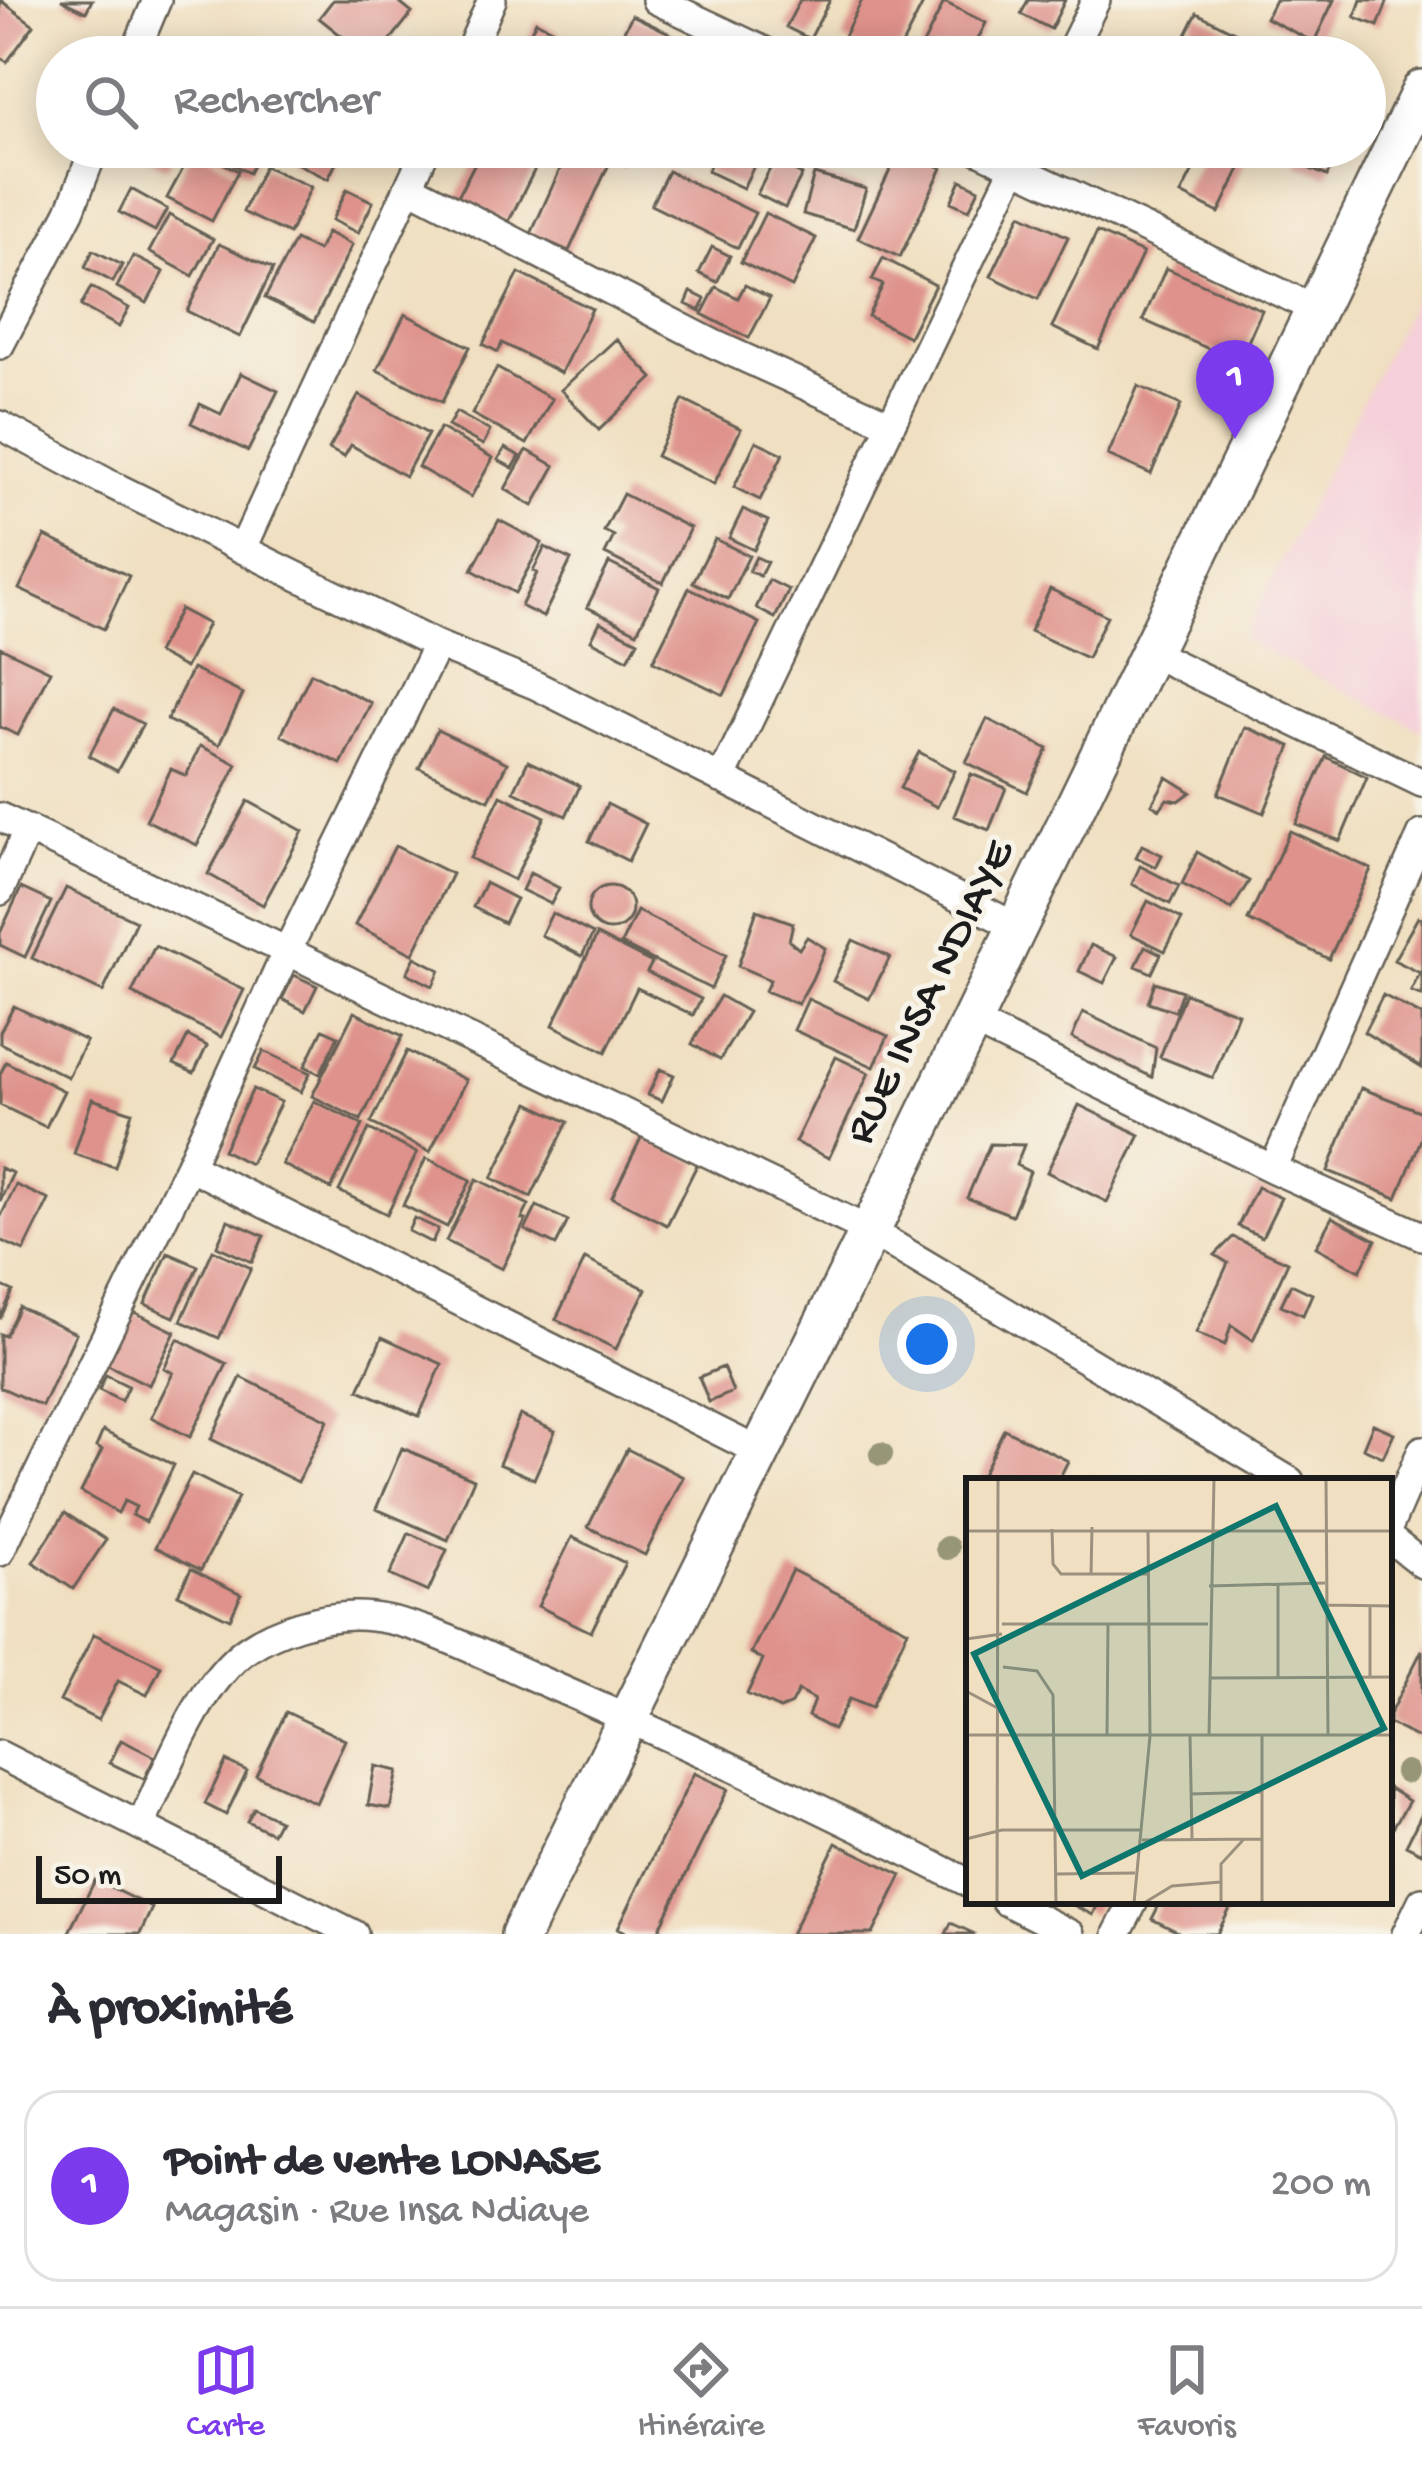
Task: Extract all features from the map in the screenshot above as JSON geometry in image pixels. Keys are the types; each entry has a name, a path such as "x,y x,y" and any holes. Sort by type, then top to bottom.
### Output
{"main road":[{"name":"RUE INSA NDIAYE","path":"1386,164 1422,90"},
{"name":"RUE INSA NDIAYE","path":"521,1934 870,1232 1384,168"}],"street":[{"path":"142,36 158,0"},
{"path":"476,36 492,0"},
{"path":"656,0 732,36"},
{"path":"1078,36 1096,0"},
{"path":"0,345 70,211 87,168"},
{"path":"243,548 418,168"},
{"path":"721,779 1015,168"},
{"path":"1041,168 1315,309"},
{"path":"410,187 714,344 890,424"},
{"path":"0,425 106,482 437,645 535,685 1017,927"},
{"path":"0,1552 437,645"},
{"path":"1149,652 1422,783"},
{"path":"0,817 870,1232 1285,1478"},
{"path":"0,890 28,830"},
{"path":"1273,1169 1422,834"},
{"path":"971,1022 1422,1236"},
{"path":"189,1166 760,1453"},
{"path":"1392,1519 1422,1450"},
{"path":"1392,1540 1422,1564"},
{"path":"141,1825 194,1714 222,1674 248,1648 296,1626 355,1616 416,1626 628,1718 966,1882"},
{"path":"0,1755 354,1934"},
{"path":"1406,1934 1422,1901"},
{"path":"1011,1904 1070,1934"},
{"path":"1118,1934 1133,1904"}],"shaded area":[{"path":"1422,282 1422,730 1242,639"}],"building":[{"path":"0,0 34,25 7,62 0,57"},
{"path":"61,0 92,0 86,12"},
{"path":"333,0 396,0 412,13 394,36 342,36 319,18"},
{"path":"800,0 830,0 812,36 786,27"},
{"path":"862,0 924,2 907,36 844,36"},
{"path":"1028,0 1065,0 1051,29 1021,14"},
{"path":"1275,0 1334,0 1317,36 1302,36 1266,18"},
{"path":"1361,0 1388,0 1378,26 1355,17"},
{"path":"944,2 986,23 980,36 927,36"},
{"path":"1197,13 1242,36 1186,36"},
{"path":"632,15 675,36 622,36"},
{"path":"536,21 565,36 528,36"},
{"path":"183,168 238,171 212,221 167,198"},
{"path":"263,168 311,187 289,234 243,212"},
{"path":"306,168 334,168 328,179"},
{"path":"472,168 536,168 508,223 457,198"},
{"path":"561,168 607,168 569,251 531,234"},
{"path":"708,168 753,168 743,188"},
{"path":"770,168 788,168 802,175 785,208 757,194"},
{"path":"891,168 942,168 900,257 858,238"},
{"path":"1194,168 1240,168 1219,213 1181,194"},
{"path":"668,171 755,213 738,248 651,205"},
{"path":"814,174 866,189 854,229 803,214"},
{"path":"961,180 979,189 969,210 951,202"},
{"path":"131,189 167,209 155,231 119,212"},
{"path":"347,189 373,202 358,233 332,220"},
{"path":"765,213 816,238 792,287 741,262"},
{"path":"1021,214 1068,237 1038,299 991,276"},
{"path":"169,215 213,239 193,276 149,252"},
{"path":"327,232 352,245 314,322 265,298 295,240 318,251"},
{"path":"1097,232 1143,253 1098,349 1052,327"},
{"path":"219,244 273,269 240,337 187,311"},
{"path":"712,247 730,256 717,282 699,273"},
{"path":"93,250 122,265 113,282 85,267"},
{"path":"133,256 164,272 147,303 117,287"},
{"path":"883,258 935,285 909,337 868,316 883,285 872,280"},
{"path":"1166,268 1262,310 1239,362 1143,320"},
{"path":"519,273 592,309 561,373 502,343 498,352 483,344"},
{"path":"745,285 770,298 749,338 702,314 716,287 738,298"},
{"path":"91,287 129,308 119,327 81,306"},
{"path":"691,292 705,299 700,311 686,304"},
{"path":"405,314 470,347 442,402 377,370"},
{"path":"616,339 653,378 599,430 561,390"},
{"path":"497,368 552,399 527,444 472,414"},
{"path":"241,373 278,391 248,451 191,423 200,404 221,414"},
{"path":"1138,386 1181,405 1151,474 1108,455"},
{"path":"359,395 428,434 405,476 351,445 344,457 329,449"},
{"path":"683,400 741,429 714,484 656,456"},
{"path":"456,412 490,431 483,445 448,426"},
{"path":"440,428 493,458 471,497 418,467"},
{"path":"756,441 783,454 760,500 734,487"},
{"path":"505,448 520,456 513,468 498,460"},
{"path":"527,450 555,466 533,506 505,489"},
{"path":"623,494 690,528 663,583 605,554 614,536 604,531"},
{"path":"743,509 768,521 754,550 729,538"},
{"path":"499,520 542,543 515,593 472,570"},
{"path":"45,536 129,576 104,629 19,589"},
{"path":"715,539 749,556 728,599 693,582"},
{"path":"545,547 571,560 543,617 521,606"},
{"path":"756,557 767,562 760,576 749,571"},
{"path":"609,563 659,588 637,632 587,607"},
{"path":"769,580 789,590 775,618 756,608"},
{"path":"689,588 759,623 724,695 653,661"},
{"path":"1050,589 1107,616 1087,658 1030,631"},
{"path":"180,609 208,624 185,668 157,653"},
{"path":"600,622 638,641 628,659 591,640"},
{"path":"0,647 50,671 18,735 0,727"},
{"path":"192,669 243,694 219,745 167,720"},
{"path":"311,673 371,703 341,764 281,735"},
{"path":"114,709 143,724 117,771 89,756"},
{"path":"987,719 1048,749 1027,792 966,762"},
{"path":"1245,727 1291,746 1264,813 1218,794"},
{"path":"437,730 507,763 489,800 419,768"},
{"path":"200,746 237,764 197,845 146,820 171,769 186,776"},
{"path":"919,752 955,771 937,807 900,788"},
{"path":"1326,757 1367,777 1340,841 1296,824"},
{"path":"528,761 580,786 566,816 514,791"},
{"path":"971,774 1006,788 989,830 954,816"},
{"path":"1167,777 1191,792 1179,801 1167,799 1160,809 1152,804"},
{"path":"501,795 545,817 514,880 470,858"},
{"path":"248,801 303,831 263,905 208,874"},
{"path":"607,804 646,824 628,861 589,841"},
{"path":"1290,831 1371,869 1329,959 1248,920"},
{"path":"1142,845 1162,855 1156,867 1136,857"},
{"path":"395,846 452,874 413,954 355,925"},
{"path":"1197,852 1249,881 1232,909 1182,884"},
{"path":"1140,866 1179,886 1170,904 1132,884"},
{"path":"530,873 559,888 551,904 522,890"},
{"path":"485,883 516,899 504,923 473,907"},
{"path":"610,886 625,893 632,908 625,923 610,930 595,923 588,908 595,893"},
{"path":"21,888 51,902 25,957 0,945 0,933"},
{"path":"66,888 136,921 103,992 32,958"},
{"path":"1148,901 1182,919 1165,951 1131,934"},
{"path":"757,910 793,923 789,941 799,949 807,937 825,948 798,1004 765,991 770,980 738,966"},
{"path":"637,911 726,955 711,989 621,944"},
{"path":"552,913 593,934 582,956 541,935"},
{"path":"1418,917 1422,919 1422,996 1411,991 1420,973 1394,960"},
{"path":"597,935 652,963 647,972 701,999 693,1015 637,988 606,1052 553,1025"},
{"path":"853,940 890,957 869,999 833,981"},
{"path":"1091,945 1117,957 1104,983 1079,971"},
{"path":"155,946 244,990 221,1037 132,993"},
{"path":"1145,946 1161,954 1152,973 1136,966"},
{"path":"415,957 440,970 433,986 407,973"},
{"path":"294,975 317,986 305,1011 282,999"},
{"path":"1155,982 1182,991 1175,1011 1148,1002"},
{"path":"1185,993 1238,1013 1213,1078 1160,1057"},
{"path":"1383,995 1422,1016 1422,1068 1364,1032"},
{"path":"720,996 748,1012 720,1060 692,1044"},
{"path":"808,999 888,1036 874,1067 794,1030"},
{"path":"14,1006 86,1041 68,1077 0,1043 0,1032"},
{"path":"354,1012 403,1036 361,1120 312,1096"},
{"path":"1083,1012 1156,1048 1152,1077 1072,1038"},
{"path":"323,1029 338,1036 320,1074 305,1066"},
{"path":"188,1036 207,1046 194,1073 174,1064"},
{"path":"264,1051 310,1073 301,1092 255,1069"},
{"path":"407,1051 466,1080 430,1152 371,1123"},
{"path":"836,1057 869,1073 829,1158 795,1142"},
{"path":"6,1062 64,1091 46,1127 0,1105 0,1074"},
{"path":"660,1069 674,1075 662,1101 648,1095"},
{"path":"1361,1088 1422,1112 1422,1137 1397,1198 1328,1171"},
{"path":"253,1089 281,1102 250,1164 223,1150"},
{"path":"92,1099 132,1112 115,1167 74,1154"},
{"path":"314,1101 363,1125 331,1189 282,1164"},
{"path":"529,1103 568,1122 531,1197 492,1178"},
{"path":"1079,1105 1140,1135 1107,1202 1047,1172"},
{"path":"369,1129 417,1153 387,1214 339,1191"},
{"path":"642,1136 698,1163 667,1225 612,1197"},
{"path":"990,1144 1024,1145 1016,1165 1030,1172 1012,1215 967,1198"},
{"path":"426,1158 471,1180 447,1227 403,1205"},
{"path":"0,1168 13,1173 0,1201"},
{"path":"477,1179 529,1205 502,1269 446,1241"},
{"path":"16,1185 49,1200 24,1251 0,1240 0,1218"},
{"path":"1257,1187 1281,1198 1262,1237 1238,1226"},
{"path":"537,1206 568,1221 556,1245 525,1230"},
{"path":"1332,1217 1376,1240 1360,1271 1316,1247"},
{"path":"414,1218 438,1229 432,1243 408,1231"},
{"path":"228,1220 264,1236 252,1262 217,1246"},
{"path":"1233,1237 1288,1262 1253,1340 1231,1325 1225,1345 1196,1333 1228,1263 1215,1255"},
{"path":"213,1250 251,1268 219,1338 181,1321"},
{"path":"168,1253 198,1266 174,1317 145,1304"},
{"path":"585,1259 646,1289 616,1349 556,1319"},
{"path":"1291,1284 1312,1294 1303,1315 1281,1305"},
{"path":"0,1285 13,1291 0,1319"},
{"path":"19,1307 76,1333 42,1406 0,1387 0,1334 5,1336"},
{"path":"132,1311 175,1332 149,1385 106,1364"},
{"path":"382,1337 442,1364 419,1416 359,1390"},
{"path":"178,1339 227,1364 190,1437 151,1417 173,1373 164,1368"},
{"path":"723,1367 733,1392 709,1402 699,1377"},
{"path":"106,1375 128,1386 121,1401 99,1390"},
{"path":"241,1377 328,1420 298,1482 211,1439"},
{"path":"520,1415 555,1431 534,1479 499,1464"},
{"path":"1373,1424 1394,1433 1383,1457 1363,1448"},
{"path":"1004,1429 1068,1461 1060,1478 980,1478"},
{"path":"103,1431 174,1465 146,1522 132,1515 136,1507 124,1501 118,1513 81,1492 102,1450 96,1447"},
{"path":"402,1448 474,1479 448,1540 376,1509"},
{"path":"627,1449 683,1477 645,1555 588,1527"},
{"path":"192,1474 238,1497 201,1570 155,1547"},
{"path":"65,1513 106,1540 73,1589 33,1562"},
{"path":"409,1533 447,1550 428,1592 390,1575"},
{"path":"572,1537 625,1563 591,1632 538,1606"},
{"path":"191,1569 241,1594 230,1619 178,1594"},
{"path":"792,1570 908,1630 871,1708 849,1699 833,1730 808,1716 814,1700 798,1691 791,1704 780,1709 747,1694 763,1660 751,1653"},
{"path":"94,1634 161,1666 147,1695 118,1681 98,1720 60,1701"},
{"path":"1422,1650 1422,1740 1392,1725 1392,1709"},
{"path":"286,1712 345,1740 316,1803 256,1775"},
{"path":"121,1740 155,1757 144,1779 110,1763"},
{"path":"226,1761 247,1771 226,1815 205,1804"},
{"path":"375,1766 398,1771 390,1809 368,1805"},
{"path":"694,1773 728,1789 657,1934 630,1934 618,1928"},
{"path":"1392,1790 1409,1801 1392,1829"},
{"path":"254,1808 279,1820 272,1833 247,1821"},
{"path":"1422,1813 1422,1853 1406,1845"},
{"path":"836,1843 902,1875 873,1934 791,1934"},
{"path":"95,1880 152,1908 140,1934 68,1934"},
{"path":"1071,1904 1098,1904 1093,1915"},
{"path":"1160,1904 1232,1904 1217,1934 1182,1934 1152,1919"},
{"path":"951,1923 975,1934 946,1934"}],"place":[{"name":"Point de vente LONASE","path":"1235,439"}]}
